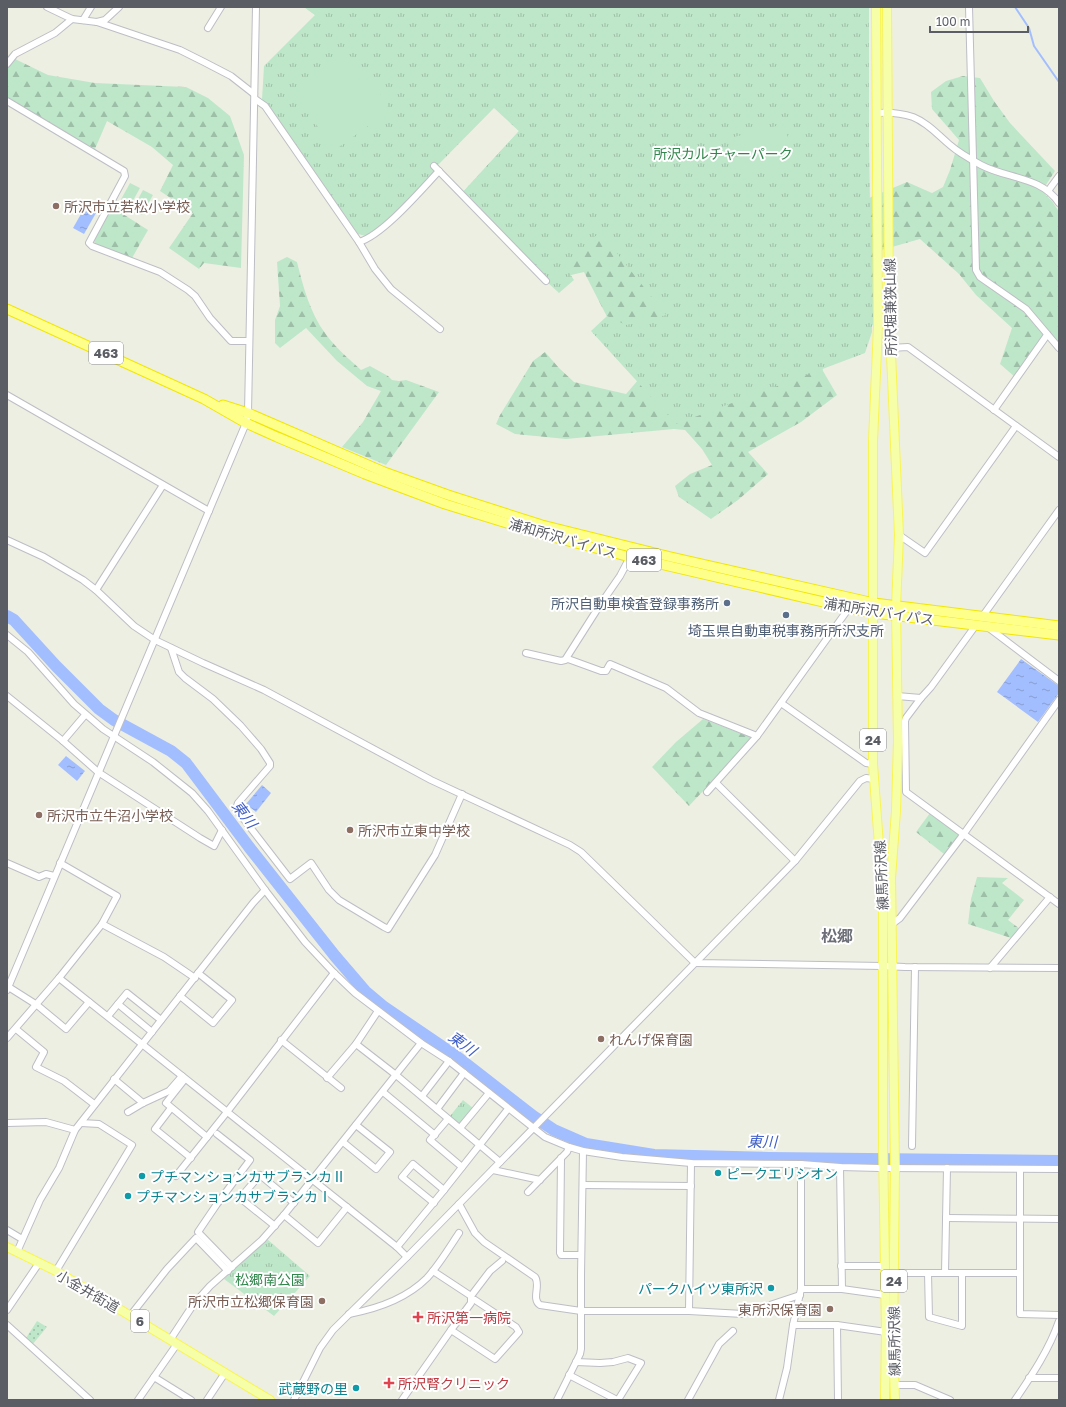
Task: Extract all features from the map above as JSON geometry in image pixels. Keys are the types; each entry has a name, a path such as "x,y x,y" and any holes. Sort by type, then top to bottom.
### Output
{"highway":[{"name":"浦和所沢バイパス","path":"7,309 204,399 246,422 365,474 445,504 549,536 630,557 874,613 896,611 982,617 1059,626"},
{"name":"浦和所沢バイパス","path":"204,399 248,413 384,472 448,495 542,525 672,557 874,603 896,611 976,625 1059,634"}],"main road":[{"name":"所沢堀兼狭山線","path":"874,603 873,441 878,326 876,7"},
{"name":"所沢堀兼狭山線","path":"887,7 890,348 899,535 896,611"},
{"name":"練馬所沢線","path":"874,603 873,764 882,876 886,1332 885,1400"},
{"name":"練馬所沢線","path":"895,1400 893,1346 895,1147 891,878 898,756 896,611"},
{"name":"小金井街道","path":"7,1247 56,1271 270,1400"}],"street":[{"path":"83,20 91,7"},
{"path":"97,22 105,20 119,7"},
{"path":"208,28 220,7"},
{"path":"89,1002 66,1029 37,1005 7,987 246,422 248,413 256,7"},
{"path":"969,7 976,270 980,277 1026,309 1059,348"},
{"path":"51,8 72,19 97,22 180,50 231,76 265,106 359,242 375,269 391,289 440,329"},
{"path":"7,64 15,54 55,32 72,19"},
{"path":"7,102 124,170 125,176 89,243 92,246 160,272 195,296 210,318 231,341 249,342"},
{"path":"877,113 888,112 913,118 925,123 958,151 973,160 1003,174 1039,184 1048,190 1059,203"},
{"path":"434,166 546,280"},
{"path":"359,242 387,224 439,171"},
{"path":"1048,190 1059,176"},
{"path":"994,410 1048,335"},
{"path":"890,348 908,347 1059,457"},
{"path":"7,395 209,511"},
{"path":"899,535 925,553 1016,426"},
{"path":"96,590 163,485"},
{"path":"982,617 1059,510"},
{"path":"7,540 44,557 83,580 96,590 134,626 154,640 275,696 431,780 570,845 581,852 695,963 883,966 915,968 1059,968"},
{"path":"565,660 620,576 630,557"},
{"path":"707,792 757,736 849,608"},
{"path":"976,625 931,687 906,718 906,792 1059,904"},
{"path":"986,626 1059,681"},
{"path":"7,635 28,652 63,693 85,715 153,762 192,793 208,811 265,890 305,942 355,993 421,1043 449,1061 545,1137 569,1147 584,1151 622,1157 691,1163 801,1164 840,1167 895,1165 947,1168 1059,1169"},
{"path":"171,648 179,672 213,699 241,726 261,749 270,763 270,766 238,803 236,809 290,879 311,863 329,890 339,900 384,927 388,929 428,868 462,794"},
{"path":"526,653 561,661 568,659 601,671 606,671 610,664 666,688 699,713 757,736"},
{"path":"7,696 63,741 98,772 200,838 214,846 222,830"},
{"path":"897,696 921,698"},
{"path":"892,924 900,918 1059,700"},
{"path":"781,703 866,763 873,764"},
{"path":"63,741 85,715"},
{"path":"294,1400 323,1344 333,1330 407,1257 795,861 860,781 866,778 874,779"},
{"path":"716,783 795,861"},
{"path":"7,863 39,877 46,874 54,876"},
{"path":"7,1038 60,978 102,924 117,896 60,863"},
{"path":"17,1252 40,1200 59,1168 75,1130 82,1123 94,1104 252,903 265,890"},
{"path":"990,968 1050,898"},
{"path":"102,924 164,956 196,975 232,1000 213,1023 180,996"},
{"path":"912,1146 915,968"},
{"path":"176,1176 228,1112 281,1040 334,973"},
{"path":"60,978 397,1247 407,1257"},
{"path":"108,1016 127,993 161,1020"},
{"path":"118,1004 152,1032"},
{"path":"327,1078 356,1044 378,1011"},
{"path":"16,1029 44,1052 36,1067 64,1081 94,1104"},
{"path":"281,1040 341,1088"},
{"path":"138,1400 154,1377 193,1305 210,1286 262,1240 275,1226 421,1043"},
{"path":"356,1044 422,1096 500,1162"},
{"path":"422,1096 449,1061"},
{"path":"437,1109 464,1073"},
{"path":"128,1112 169,1091 184,1077"},
{"path":"184,1077 166,1103 208,1137"},
{"path":"114,1079 143,1103"},
{"path":"383,1092 434,1135"},
{"path":"460,1128 489,1093"},
{"path":"171,1108 155,1128 191,1158"},
{"path":"397,1247 434,1203 508,1109"},
{"path":"448,1119 430,1140 462,1168"},
{"path":"7,1123 46,1122 75,1130"},
{"path":"56,1271 132,1145 99,1124 82,1123"},
{"path":"342,1142 376,1169 390,1152 356,1125"},
{"path":"217,1134 250,1160 198,1232 230,1269"},
{"path":"528,1192 561,1158 569,1147"},
{"path":"558,1400 581,1349 581,1255 584,1151"},
{"path":"561,1158 560,1253 561,1255 581,1255"},
{"path":"689,1311 691,1163"},
{"path":"434,1203 402,1177 413,1164 444,1190"},
{"path":"779,1400 787,1368 793,1325 801,1292 801,1164"},
{"path":"840,1167 842,1289"},
{"path":"945,1273 947,1168"},
{"path":"1020,1169 1020,1314 1059,1315"},
{"path":"492,1170 540,1180"},
{"path":"275,1226 240,1198 260,1175 294,1203"},
{"path":"583,1185 691,1186"},
{"path":"459,1204 475,1233 484,1242 535,1277 537,1280 536,1300 538,1304 581,1311 689,1311 743,1314 801,1292 842,1289 885,1295"},
{"path":"284,1215 318,1243 347,1207"},
{"path":"946,1218 1059,1219"},
{"path":"7,1230 22,1239"},
{"path":"349,1314 380,1306 404,1295 433,1271 460,1233"},
{"path":"130,1316 167,1269 196,1238 230,1269"},
{"path":"402,1400 471,1303 471,1298 490,1271 502,1261"},
{"path":"7,1310 39,1263"},
{"path":"841,1266 885,1266"},
{"path":"433,1271 516,1327 518,1332 495,1360 451,1330"},
{"path":"894,1273 1020,1273"},
{"path":"928,1273 929,1317 962,1326 962,1273"},
{"path":"1015,1400 1049,1345 1059,1321"},
{"path":"7,1325 90,1400"},
{"path":"793,1325 837,1325 886,1332"},
{"path":"837,1325 838,1400"},
{"path":"688,1400 719,1344 733,1331"},
{"path":"569,1375 618,1400 641,1363 628,1358 613,1362 600,1363 576,1362"},
{"path":"207,1400 225,1373"},
{"path":"154,1377 191,1400"},
{"path":"1029,1378 1059,1378"},
{"path":"894,1385 915,1385 950,1400"}],"green space":[{"path":"304,7 869,198 907,182 932,193 943,187 959,140 932,109 931,92 946,81 963,76 980,78 1010,123 1055,171 1042,191 1052,201 1059,212 1059,344 1047,330 1015,377 1000,364 1012,328 976,295 959,274 920,239 878,251 878,326 816,317 823,371 837,395 801,422 748,452 768,474 738,500 711,519 679,497 675,486 690,474 712,465 702,449 685,430 674,429 566,439 515,434 496,424 533,361 545,352 574,382 626,394 639,379 584,272 546,281 462,193 519,131 494,107 315,15"},
{"name":"所沢カルチャーパーク","path":"304,7 869,7 869,140 872,332 865,353 676,424 591,331 607,316 626,325 666,315 600,232 564,265 574,280 559,293 462,193 519,131 494,108 438,165 437,172 384,224 366,236 358,234 262,99 264,66 315,15"},
{"path":"346,55 355,58 388,105 386,113 339,147 331,146 298,98 300,89"},
{"path":"15,59 48,75 95,83 186,87 208,98 230,116 244,155 241,268 204,263 199,269 169,248 193,213 160,191 173,165 152,147 107,121 95,149 13,102 7,96 7,68"},
{"path":"784,124 795,162 744,175 734,137"},
{"path":"130,183 140,188 129,208 119,203"},
{"path":"143,190 153,195 142,215 132,210"},
{"path":"112,207 148,230 132,258 95,244 94,240"},
{"path":"287,257 297,262 315,317 325,333 342,353 361,370 370,366 388,376 392,380 406,380 439,392 386,465 342,447 363,422 381,391 367,386 337,361 306,328 280,348 275,343 275,320 280,306 277,262"},
{"path":"703,719 753,738 689,806 652,767 676,742"},
{"path":"930,813 960,834 944,854 916,832"},
{"path":"977,877 1008,878 1002,883 1024,900 1008,920 1020,929 1011,938 968,924 971,899"},
{"path":"463,1100 473,1108 461,1123 459,1123 450,1116"},
{"name":"松郷南公園","path":"267,1239 310,1276 274,1316 224,1279"},
{"path":"37,1321 47,1327 32,1345 26,1338"}],"water":[{"path":"85,207 96,213 84,234 73,228"},
{"path":"1021,659 1059,686 1059,693 1038,722 997,692"},
{"path":"66,756 85,771 77,781 58,765"},
{"path":"262,785 271,793 256,812 246,804"}],"waterway":[{"path":"1015,7 1029,28 1034,46 1059,82"},
{"name":"東川","path":"7,616 14,620 56,666 99,709 114,720 171,751 186,763 249,847 335,956 365,991 384,1007 456,1056 533,1116 554,1130 586,1144 654,1155 769,1158 1059,1161"}],"place":[{"name":"所沢市立若松小学校","path":"56,206"},
{"name":"所沢自動車検査登録事務所","path":"727,603"},
{"name":"埼玉県自動車税事務所所沢支所","path":"786,615"},
{"name":"所沢市立牛沼小学校","path":"39,815"},
{"name":"所沢市立東中学校","path":"350,830"},
{"name":"れんげ保育園","path":"601,1039"},
{"name":"ピークエリシオン","path":"718,1173"},
{"name":"プチマンションカサブランカⅡ","path":"142,1176"},
{"name":"プチマンションカサブランカⅠ","path":"128,1196"},
{"name":"パークハイツ東所沢","path":"771,1288"},
{"name":"所沢市立松郷保育園","path":"322,1301"},
{"name":"東所沢保育園","path":"830,1309"},
{"name":"所沢第一病院","path":"418,1317"},
{"name":"所沢腎クリニック","path":"389,1383"},
{"name":"武蔵野の里","path":"356,1388"}],"district":[{"name":"松郷","path":"837,936"}]}
